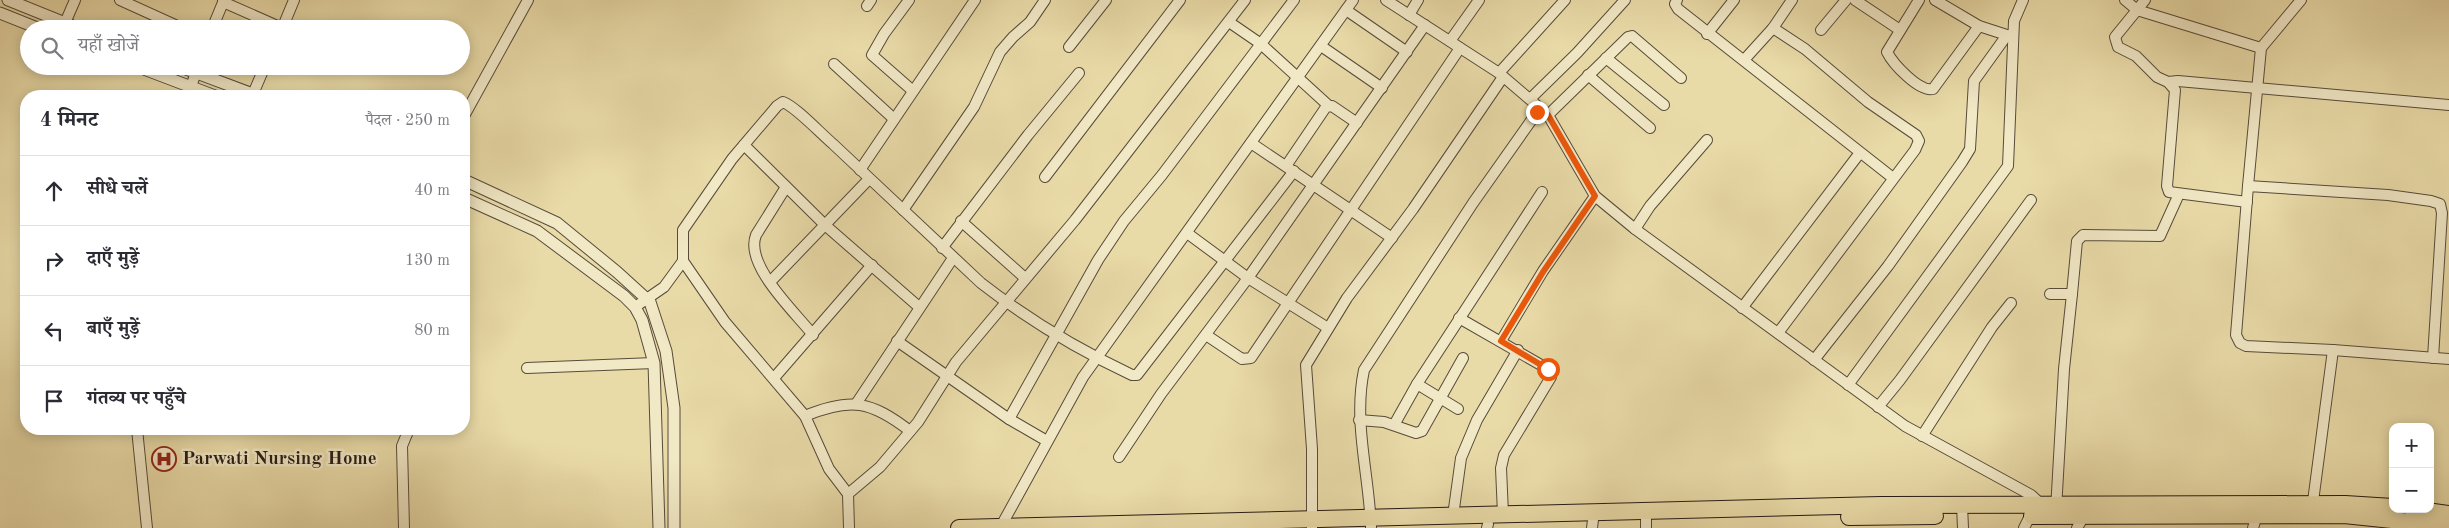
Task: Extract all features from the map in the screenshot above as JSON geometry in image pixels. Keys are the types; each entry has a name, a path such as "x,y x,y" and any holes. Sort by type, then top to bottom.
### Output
{"highway":[{"path":"959,528 1371,523 1488,526 1646,524 2389,507"},
{"path":"2042,514 2080,522 2255,521 2312,509 2449,526"},
{"path":"2434,512 2449,514"},
{"path":"1336,528 1454,516 1503,514 1962,517"}],"street":[{"path":"66,20 75,0"},
{"path":"120,0 164,20"},
{"path":"285,20 294,0"},
{"path":"470,105 528,0"},
{"path":"908,0 872,55 913,91"},
{"path":"860,170 975,0"},
{"path":"903,210 974,107 1000,52 1030,22 1045,0"},
{"path":"1069,47 1106,0"},
{"path":"1045,177 1180,0"},
{"path":"848,494 880,467 910,431 947,375 1005,302 1075,220 1246,0"},
{"path":"1009,419 1098,260 1124,222 1162,175 1294,0"},
{"path":"1000,527 1047,441 1096,358 1187,234 1353,0"},
{"path":"1386,0 1501,75 1530,99 1544,112 1595,196 1635,229 1878,407 1922,436 2031,495 2042,514"},
{"path":"1409,15 1418,0"},
{"path":"1450,41 1479,0"},
{"path":"1312,524 1312,448 1306,365 1347,298 1392,238 1501,75 1565,0"},
{"path":"1530,99 1577,53 1625,0"},
{"path":"1677,0 1675,4 1678,9 1707,34 1744,60 1859,154 1893,178"},
{"path":"1707,34 1734,0"},
{"path":"1744,60 1773,28 1792,0"},
{"path":"1821,30 1846,0"},
{"path":"1855,0 1900,30"},
{"path":"1919,0 1888,48 1889,56 1905,74 1927,90 1932,89 1978,26"},
{"path":"1935,0 1978,26 2010,36"},
{"path":"1848,385 2008,166 2010,36 2023,0"},
{"path":"2125,0 2137,10 2261,48"},
{"path":"2145,0 2115,37 2118,47 2136,56 2157,77 2168,82 2449,105"},
{"path":"2301,0 2261,48 2236,335 2240,343 2246,346 2333,350 2449,359"},
{"path":"13,1 58,20"},
{"path":"216,20 224,1 265,20"},
{"path":"1346,10 1407,52"},
{"path":"0,13 20,21"},
{"path":"1229,22 1261,44 1299,76 1329,106 1357,123"},
{"path":"1119,457 1161,394 1248,278 1425,25"},
{"path":"1773,28 1805,50 1868,102 1916,135 1919,140 1918,145 1778,334"},
{"path":"1371,523 1365,452 1359,420 1360,392 1364,370 1473,203 1544,112 1588,75 1626,38 1632,36 1681,78"},
{"path":"1814,360 1888,266 1962,162 1970,148 1974,81 2010,36"},
{"path":"1321,46 1382,88"},
{"path":"1206,336 1242,359 1251,358 1460,48"},
{"path":"1606,58 1664,105"},
{"path":"834,64 894,118"},
{"path":"942,248 961,221 1079,73"},
{"path":"154,75 185,90"},
{"path":"190,90 194,75"},
{"path":"208,75 243,90"},
{"path":"257,90 262,75"},
{"path":"1588,75 1650,128"},
{"path":"2168,82 2175,90 2167,186 2169,192 2247,202"},
{"path":"849,528 848,494 829,469 805,416 725,322 683,261 683,230 732,159 777,106 784,102 791,105 942,248 1005,302 1096,358 1132,376 1142,372 1226,262 1290,169 1326,106 1329,106"},
{"path":"1635,229 1650,206 1707,140"},
{"path":"1251,143 1392,238"},
{"path":"744,145 825,225 919,307"},
{"path":"1742,308 1859,154"},
{"path":"770,282 869,179"},
{"path":"470,183 557,223 647,299 666,351 674,408 674,528"},
{"path":"2248,186 2388,195 2440,204 2442,213 2433,358"},
{"path":"786,187 753,242 759,266 813,335"},
{"path":"1394,425 1417,384 1542,192"},
{"path":"2042,514 2064,369 2077,241 2083,235 2160,236 2179,194"},
{"path":"1501,341 1543,272 1595,196"},
{"path":"1878,407 1900,380 2031,200"},
{"path":"470,201 537,231 624,296 635,307 642,320 654,364 659,528"},
{"path":"961,221 1025,278"},
{"path":"1187,234 1248,278 1328,328"},
{"path":"856,404 953,258"},
{"path":"635,307 664,287 683,261"},
{"path":"774,378 872,265"},
{"path":"2050,294 2072,294"},
{"path":"1922,436 1992,327 2011,303"},
{"path":"1459,318 1518,350 1548,369 1551,377 1504,455 1502,468 1503,514"},
{"path":"897,341 1009,419 1047,441"},
{"path":"1454,516 1460,458 1478,420 1518,350"},
{"path":"2312,509 2333,350"},
{"path":"1359,420 1384,422 1416,432 1422,431 1463,358"},
{"path":"526,368 654,364"},
{"path":"1417,384 1458,409"},
{"path":"805,416 827,407 848,403 856,404 874,408 910,431"},
{"path":"138,435 147,528"},
{"path":"404,528 402,446 407,435"}],"place":[{"name":"Parwati Nursing Home","path":"164,459"}],"route":[{"path":"1537,112 1540,108 1548,115 1595,196 1543,272 1501,341 1548,369"}]}
